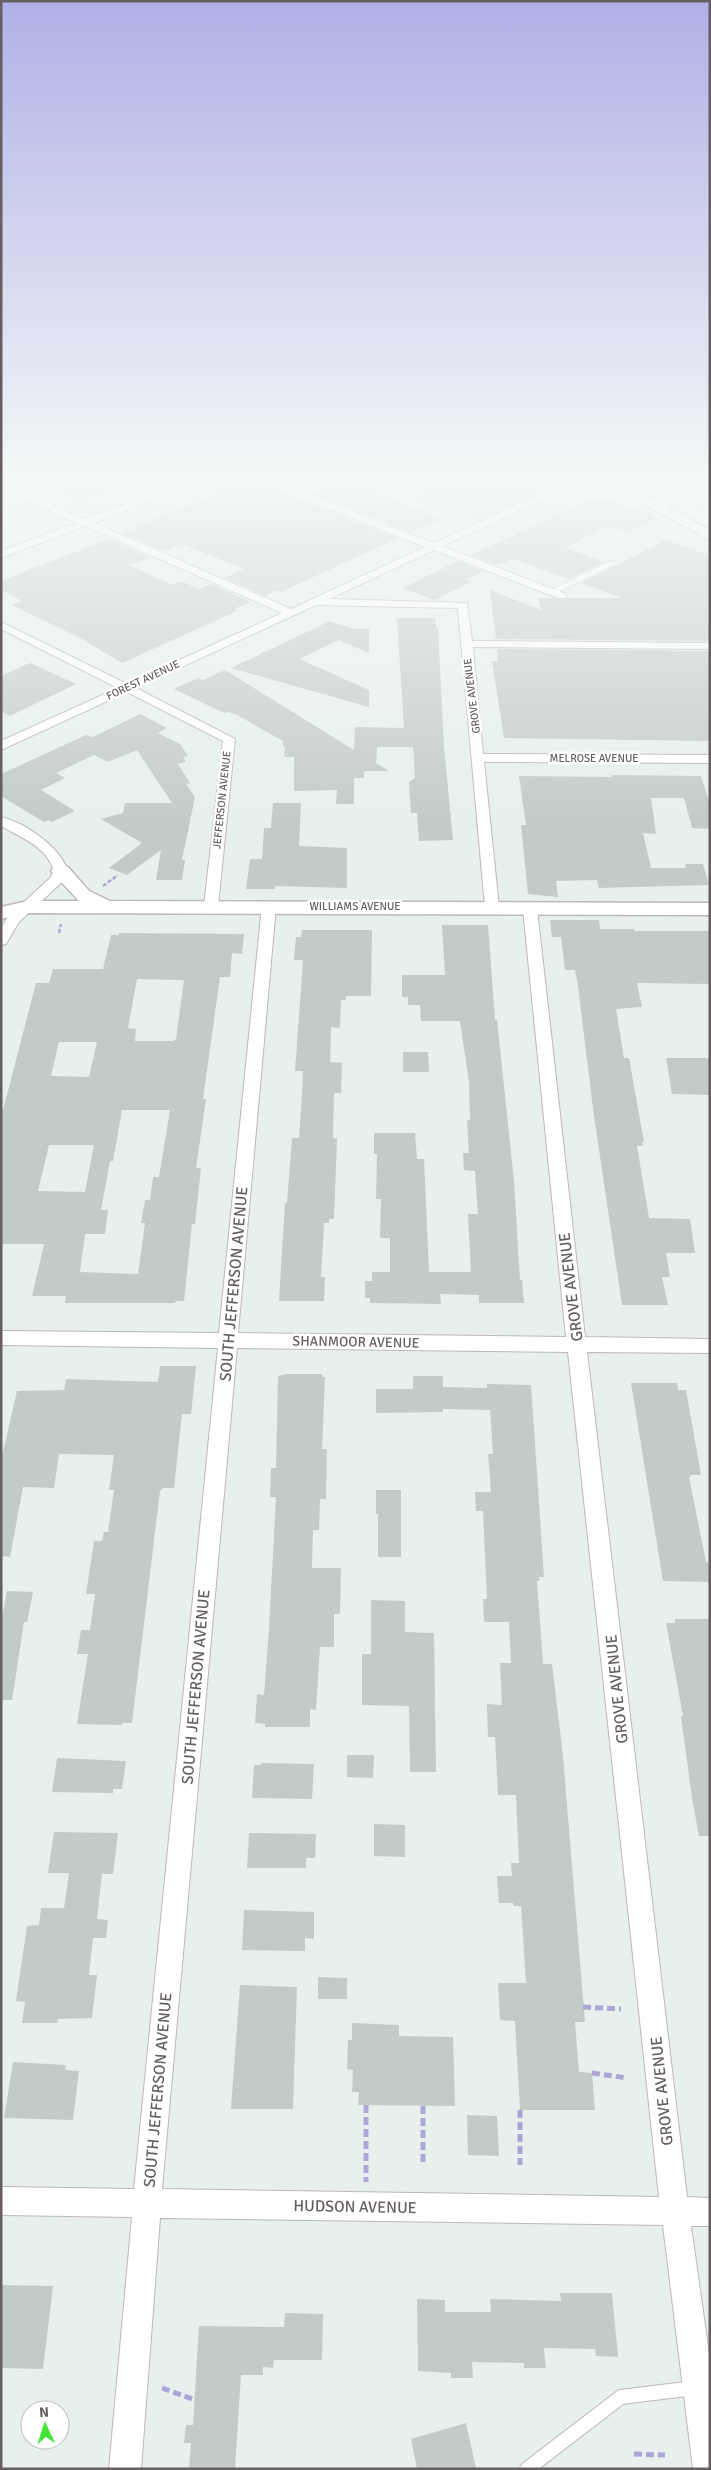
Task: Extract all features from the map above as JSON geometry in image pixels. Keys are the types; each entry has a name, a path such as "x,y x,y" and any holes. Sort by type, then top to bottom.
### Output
{"street":[{"path":"249,594 290,612"},
{"name":"FOREST AVENUE","path":"1,746 329,594"},
{"name":"GROVE AVENUE","path":"313,602 463,605 492,907"},
{"name":"JEFFERSON AVENUE","path":"1,625 228,739 211,906"},
{"path":"466,644 710,646"},
{"name":"MELROSE AVENUE","path":"479,758 710,759"},
{"path":"1,820 46,848 55,856 61,871 82,895 102,899"},
{"path":"1,941 13,920 28,907 61,871"},
{"name":"WILLIAMS AVENUE","path":"1,913 28,907 102,899 211,906 710,909"},
{"name":"SOUTH JEFFERSON AVENUE","path":"125,2469 269,906"},
{"name":"GROVE AVENUE","path":"530,909 577,1344 676,2212 709,2469"},
{"name":"SHANMOOR AVENUE","path":"1,1338 710,1346"},
{"name":"HUDSON AVENUE","path":"1,2201 710,2212"}],"lane":[{"path":"527,2469 621,2397 699,2388"}],"path":[{"path":"102,899 118,875"},
{"path":"583,2006 621,2009"},
{"path":"592,2073 627,2078"},
{"path":"366,2105 366,2208"},
{"path":"423,2106 423,2162"},
{"path":"520,2110 520,2166"},
{"path":"162,2388 195,2400"},
{"path":"634,2454 665,2455"}],"building":[{"path":"9,594 234,594 251,602 234,609 237,611 122,663 82,639 12,605 22,601"},
{"path":"419,594 446,594 434,600"},
{"path":"491,594 501,594 541,610 538,598 622,598 612,594 710,594 710,641 496,639"},
{"path":"397,618 435,618 436,628 438,628 444,747 453,840 419,841 417,813 411,813 410,798 409,782 415,778 413,747 377,747 376,763 389,771 364,771 364,778 354,778 354,804 336,804 337,790 294,791 294,757 284,757 285,747 283,746 283,741 235,714 224,713 174,689 198,678 203,680 225,670 354,750 355,727 404,728"},
{"path":"330,621 354,629 369,629 369,653 339,640 299,659 369,690 369,707 231,668"},
{"path":"497,649 710,651 710,741 504,738 492,661 498,661"},
{"path":"30,663 76,684 10,716 1,711 1,676"},
{"path":"140,714 167,728 158,733 180,744 188,756 183,757 186,762 178,764 190,783 186,784 195,797 182,860 185,860 182,880 156,880 161,850 127,875 109,868 142,843 101,819 123,813 125,803 172,803 137,750 108,762 94,755 56,773 65,778 41,790 75,811 52,822 49,820 44,822 1,796 1,774 86,735 93,737"},
{"path":"612,775 701,776 710,804 710,829 692,828 684,798 651,798 656,834 643,833 651,868 686,868 685,864 703,864 709,885 599,888 597,880 556,881 558,897 528,894 521,825 526,825 519,776 612,777"},
{"path":"273,803 301,803 299,846 347,848 347,888 275,886 275,889 246,889 250,859 262,859 264,828 271,828"},
{"path":"550,920 599,920 600,929 710,931 710,984 637,983 642,1007 616,1009 624,1058 629,1058 644,1142 642,1142 643,1146 637,1146 649,1218 690,1219 695,1253 666,1253 670,1277 662,1277 668,1305 622,1305 593,1109 578,986 575,970 565,970 561,937 552,937"},
{"path":"442,925 488,925 495,1020 497,1020 514,1181 520,1280 522,1280 524,1303 479,1303 479,1295 440,1294 441,1304 370,1303 370,1298 365,1298 365,1281 372,1281 372,1272 390,1272 390,1238 380,1238 381,1199 376,1199 377,1154 374,1154 374,1133 415,1133 417,1159 424,1159 429,1272 471,1272 468,1214 478,1214 475,1171 464,1170 463,1153 469,1153 467,1120 470,1120 469,1082 460,1021 421,1021 420,1005 408,1005 408,997 402,997 402,975 445,975"},
{"path":"302,930 372,930 371,996 346,996 346,1000 341,1000 340,1028 331,1027 330,1062 342,1063 341,1093 334,1093 333,1138 337,1139 334,1219 329,1219 329,1223 324,1223 321,1277 325,1277 324,1301 279,1301 285,1203 287,1203 292,1138 299,1138 302,1093 303,1071 295,1071 303,960 294,960 296,937 301,937"},
{"path":"119,933 244,934 242,954 232,953 230,977 220,977 203,1099 206,1099 196,1168 201,1168 195,1224 192,1224 184,1301 176,1301 175,1303 65,1303 66,1296 32,1296 44,1244 1,1244 1,1110 3,1110 36,983 49,983 53,969 103,969 111,935 119,935","holes":["137,979 184,980 176,1039 173,1041 135,1041 136,1029 128,1028","59,1042 97,1042 89,1077 51,1076","122,1110 170,1110 159,1177 153,1177 150,1200 145,1200 141,1223 145,1223 138,1274 80,1272 85,1234 105,1234 108,1210 101,1210 110,1161 113,1161","49,1145 94,1145 85,1192 38,1191"]},
{"path":"403,1052 428,1052 429,1072 403,1072"},
{"path":"666,1058 710,1058 710,1095 672,1094"},
{"path":"160,1366 196,1366 191,1414 182,1414 174,1488 163,1488 160,1491 132,1723 122,1723 122,1725 77,1724 88,1654 77,1654 81,1630 90,1630 95,1594 86,1594 94,1541 102,1541 104,1532 108,1532 114,1490 109,1490 114,1455 59,1454 54,1488 23,1487 10,1557 1,1556 1,1461 17,1391 64,1390 66,1379 158,1382"},
{"path":"286,1374 322,1374 322,1377 325,1377 322,1449 327,1449 326,1499 320,1499 319,1530 313,1530 312,1568 341,1568 340,1614 334,1614 334,1647 320,1647 316,1710 310,1709 310,1727 265,1727 265,1724 255,1723 257,1694 264,1695 269,1628 276,1497 270,1497 271,1468 276,1468 278,1376"},
{"path":"413,1376 443,1376 443,1387 487,1388 487,1384 531,1385 544,1577 539,1577 539,1581 537,1581 543,1664 552,1664 563,1756 585,2022 575,2022 579,2072 592,2073 595,2110 520,2110 515,2021 500,2020 498,1983 526,1983 521,1906 514,1906 513,1903 499,1903 497,1876 512,1876 511,1863 519,1863 516,1795 498,1795 495,1737 488,1737 487,1704 502,1705 500,1663 511,1663 509,1622 484,1622 483,1599 487,1599 483,1511 476,1511 475,1492 491,1492 488,1454 493,1454 490,1410 443,1409 443,1412 376,1413 376,1389 413,1389"},
{"path":"631,1383 677,1383 678,1390 686,1390 701,1475 690,1475 691,1477 689,1477 706,1562 710,1563 710,1582 663,1581"},
{"path":"376,1490 401,1490 401,1557 378,1557"},
{"path":"7,1591 33,1592 27,1622 24,1622 12,1700 1,1700 1,1624"},
{"path":"371,1600 405,1601 405,1632 434,1633 436,1772 410,1772 409,1706 362,1705 362,1654 371,1654"},
{"path":"675,1619 710,1619 710,1836 699,1836 692,1798 681,1716 683,1716 666,1623 675,1623"},
{"path":"347,1755 374,1755 373,1778 347,1777"},
{"path":"57,1758 126,1761 122,1789 113,1789 113,1793 52,1792"},
{"path":"261,1763 314,1764 312,1799 252,1798 254,1765 261,1765"},
{"path":"374,1824 405,1825 405,1857 374,1856"},
{"path":"54,1832 118,1833 113,1874 102,1874 97,1919 108,1920 106,1938 93,1938 89,1975 97,1975 92,2018 58,2019 57,2023 22,2023 25,2002 16,2001 27,1926 39,1925 41,1908 64,1908 69,1873 48,1873"},
{"path":"249,1833 316,1834 315,1858 306,1858 306,1868 247,1868"},
{"path":"244,1910 314,1912 314,1939 305,1938 305,1951 242,1950"},
{"path":"318,1977 347,1978 347,1999 318,1999"},
{"path":"240,1985 297,1987 293,2109 231,2109"},
{"path":"352,2023 399,2025 399,2036 453,2037 455,2106 358,2105 359,2092 352,2092 353,2070 347,2069 348,2040 352,2040"},
{"path":"13,2062 66,2065 65,2070 79,2071 73,2120 4,2118"},
{"path":"467,2115 497,2116 499,2156 468,2155"},
{"path":"1,2285 53,2286 43,2369 1,2368"},
{"path":"560,2293 612,2293 618,2357 596,2356 595,2349 544,2348 546,2368 524,2368 524,2363 472,2362 473,2378 451,2378 451,2373 418,2371 417,2299 445,2300 445,2312 491,2312 490,2299 561,2301"},
{"path":"285,2313 323,2314 322,2360 274,2360 273,2368 263,2367 263,2375 241,2375 235,2469 189,2469 191,2443 184,2443 186,2425 193,2425 199,2326 284,2327"},
{"path":"466,2423 476,2469 417,2469 411,2439"}]}
